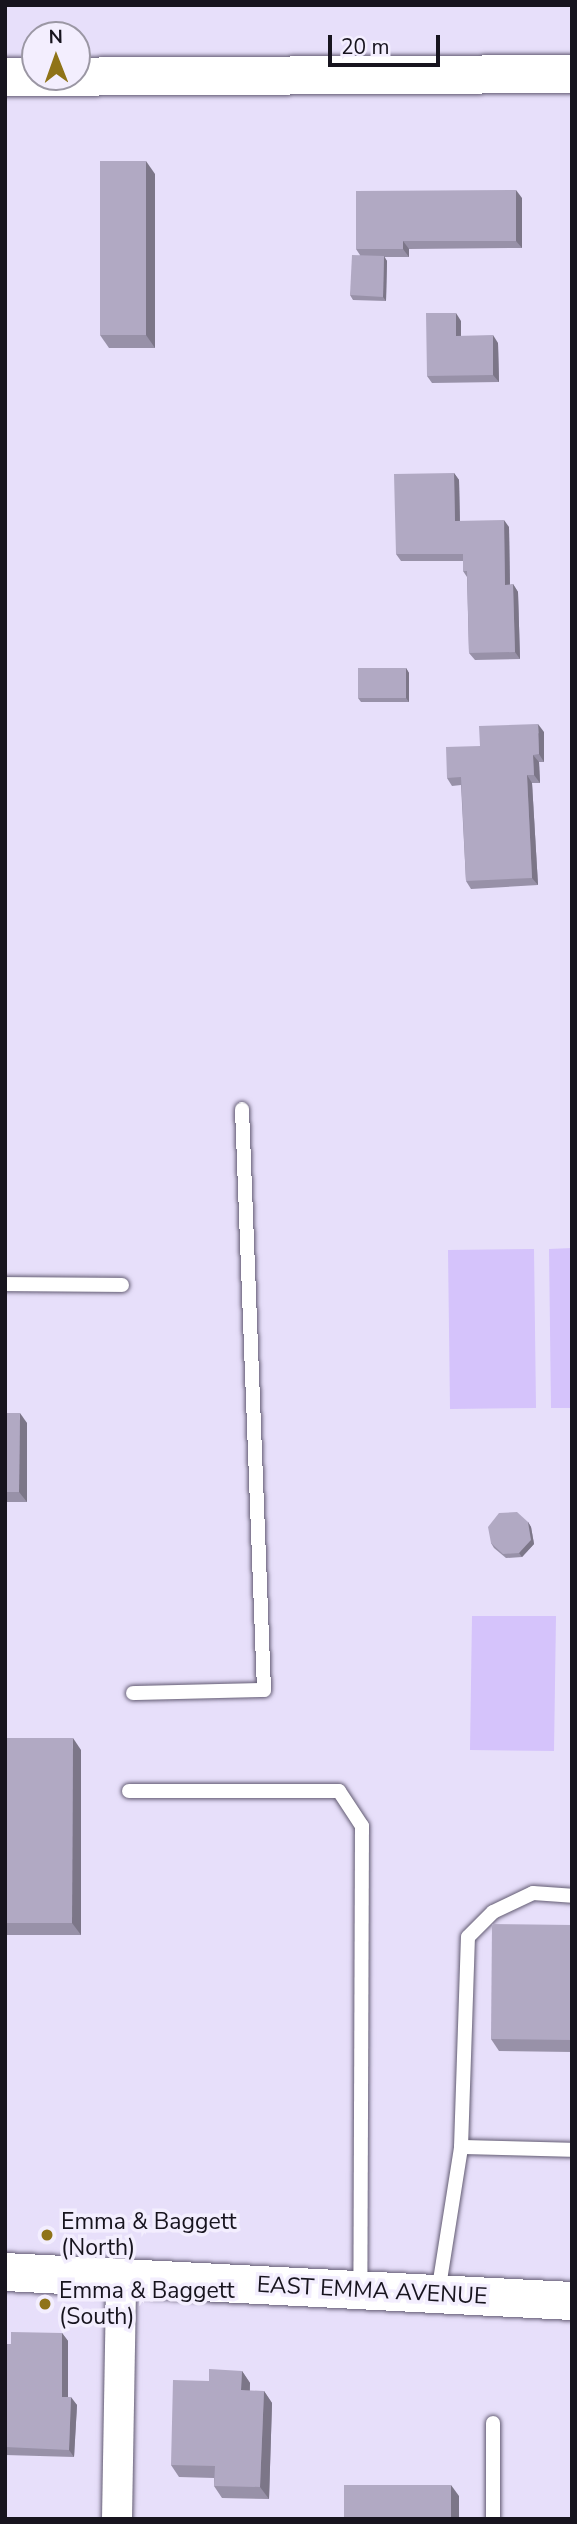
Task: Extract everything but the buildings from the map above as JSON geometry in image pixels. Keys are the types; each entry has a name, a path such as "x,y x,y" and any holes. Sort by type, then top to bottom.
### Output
{"street":[{"path":"5,77 572,74"},
{"name":"EAST EMMA AVENUE","path":"5,2272 572,2301"},
{"path":"117,2519 121,2279"}],"lane":[{"path":"133,1693 264,1690 242,1109"},
{"path":"5,1284 122,1284"},
{"path":"130,1791 340,1791 362,1826 360,2290"},
{"path":"438,2294 461,2147 468,1937 493,1912 533,1893 572,1896"},
{"path":"461,2147 572,2150"},
{"path":"493,2423 493,2519"}],"shaded area":[{"path":"572,1248 572,1408 551,1408 549,1249"},
{"path":"534,1249 536,1408 450,1409 448,1250"},
{"path":"472,1616 556,1616 554,1751 470,1750"}],"place":[{"name":"Emma & Baggett (North)","path":"47,2235"},
{"name":"Emma & Baggett (South)","path":"45,2304"}]}
